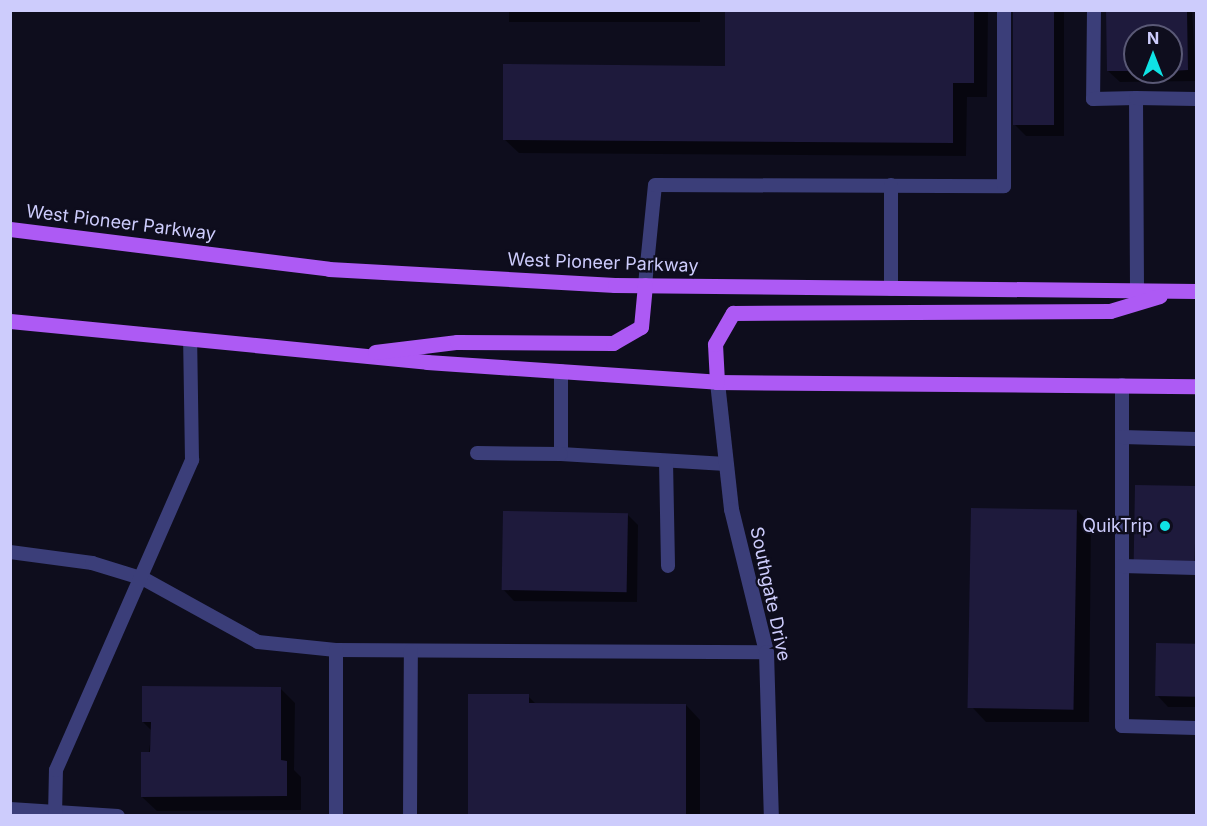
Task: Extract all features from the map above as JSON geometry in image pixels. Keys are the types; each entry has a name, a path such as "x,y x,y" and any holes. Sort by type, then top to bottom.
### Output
{"main road":[{"name":"West Pioneer Parkway","path":"10,229 329,269 645,285 1197,291"},
{"path":"354,355 457,342 613,343 641,327 645,285"},
{"path":"717,382 715,344 733,313 1110,310 1177,290"},
{"path":"10,321 354,355 717,382 1197,386"}],"street":[{"name":"Southgate Drive","path":"717,382 731,509 766,652 771,816"}],"lane":[{"path":"645,285 655,185 1004,186 1004,10"},
{"path":"1094,10 1093,99 1197,99"},
{"path":"1136,98 1137,290"},
{"path":"891,185 891,289"},
{"path":"55,812 56,770 144,579 192,460 190,339"},
{"path":"561,371 561,454"},
{"path":"1122,386 1122,726 1197,728"},
{"path":"1122,437 1197,440"},
{"path":"477,453 561,454 726,464"},
{"path":"666,461 668,566"},
{"path":"10,552 92,563 144,579 258,642 336,650 766,652"},
{"path":"1122,566 1197,567"},
{"path":"336,650 336,816"},
{"path":"410,816 411,651"},
{"path":"10,809 118,816"}],"building":[{"path":"725,10 974,10 974,83 953,83 953,143 503,140 503,64 725,66"},
{"path":"1013,10 1054,10 1054,125 1013,125"},
{"path":"1106,10 1187,10 1188,70 1183,70 1183,24 1123,24 1123,71 1107,71"},
{"name":"QuikTrip","path":"1135,485 1196,486 1195,566 1134,565"},
{"path":"971,508 1077,510 1073,710 968,708"},
{"path":"503,511 628,513 627,592 502,590"},
{"path":"1156,643 1196,644 1195,697 1155,696"},
{"path":"142,686 281,687 281,760 287,761 287,796 141,797 141,752 150,752 151,722 142,722"},
{"path":"468,694 529,694 529,703 686,704 686,816 468,816"}],"place":[{"name":"QuikTrip","path":"1165,526"}]}
